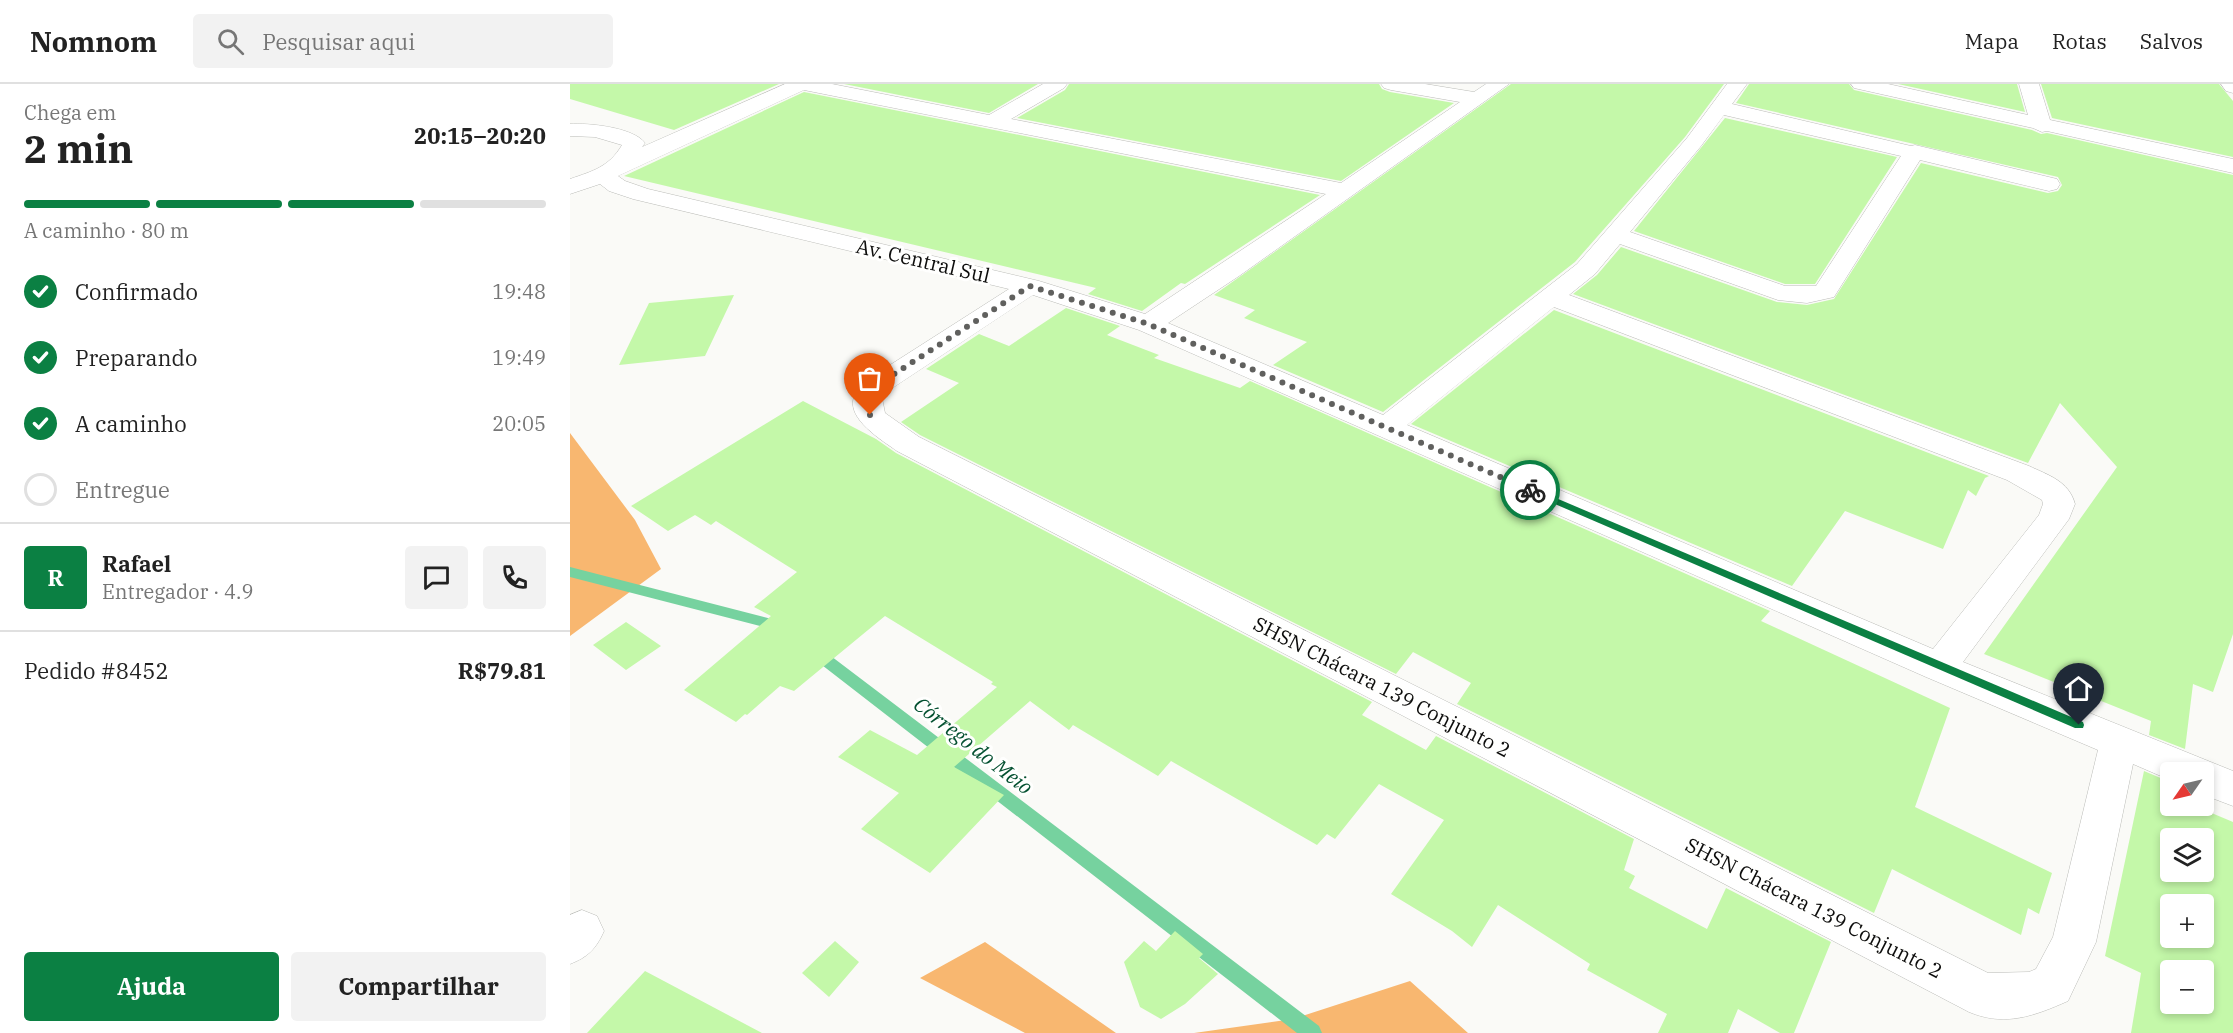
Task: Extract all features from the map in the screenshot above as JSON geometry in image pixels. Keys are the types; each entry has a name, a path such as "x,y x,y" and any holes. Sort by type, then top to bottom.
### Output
{"street":[{"path":"802,84 1345,191"},
{"name":"Av. Central Sul","path":"571,186 603,175 622,164 802,84"},
{"path":"991,122 1057,84"},
{"path":"1391,84 1477,99"},
{"path":"1148,324 1230,271 1499,84"},
{"path":"1385,428 1586,268 1721,108 1737,84"},
{"path":"1861,84 2042,126 2233,166"},
{"path":"2029,84 2042,126"},
{"path":"1721,108 1915,151 2049,184"},
{"path":"570,130 587,129 608,132 634,143 671,143"},
{"path":"622,164 634,143"},
{"path":"1616,235 1778,292 1796,296 1812,296 1825,292 1915,151"},
{"name":"Av. Central Sul","path":"603,175 617,186 640,194 1030,286 1148,324 1939,667 2168,762"},
{"name":"Av. Central Sul","path":"571,186 640,194"},
{"name":"SHSN Chácara 139 Conjunto 2","path":"1030,286 874,387 868,398 870,415 881,426 908,444 1985,996 2030,995 2052,986 2074,942 2119,742"},
{"path":"1549,296 1938,441 2018,473 2050,489 2057,496 2058,504 2053,519 1939,667"},
{"path":"2214,781 2233,789"}],"shaded area":[{"path":"570,433 635,520 661,569 570,636"},
{"path":"985,942 1116,1033 1025,1033 920,978"},
{"path":"1410,981 1468,1033 1194,1033 1293,1019"}],"building":[{"path":"570,84 779,84 674,130 570,99"},
{"path":"844,84 1038,84 989,113"},
{"path":"1069,84 1379,84 1382,89 1390,92 1454,103 1341,181 1017,118 1065,90"},
{"path":"1511,84 1724,84 1685,137 1575,262 1383,412 1273,365 1307,342 1244,318 1255,310 1214,295"},
{"path":"1749,84 1849,84 1854,90 2032,130 2041,134 2047,133 2233,175 2233,634 2213,692 2193,684 2185,749 2149,735 2151,721 1984,654 2117,467 2060,403 2028,463 1573,294 1597,275 1621,247 1777,302 1807,305 1834,299 1921,163 2048,193 2058,191 2062,185 2058,177 1736,103"},
{"path":"1898,84 2017,84 2025,112"},
{"path":"2041,84 2219,84 2233,101 2233,157 2052,118"},
{"path":"804,92 1320,195 1185,284 1181,283 1142,311 1088,294 1096,288 624,176"},
{"path":"1725,118 1897,157 1815,284 1785,284 1634,231"},
{"path":"734,295 705,356 619,365 649,303"},
{"path":"1066,308 1120,326 1107,335 1159,355 1154,358 1240,388 1250,381 1770,611 1761,621 1950,708 1915,807 2052,873 2039,914 2028,908 2021,935 1892,869 1874,913 1457,704 1471,683 1413,652 1396,674 920,435 901,422 959,383 926,369 979,334 1009,346"},
{"path":"1554,310 1989,476 1985,478 1976,496 1968,490 1943,549 1845,511 1792,586 1411,424"},
{"path":"803,401 876,439 896,453 1372,702 1362,715 1426,750 1436,736 1634,839 1624,870 1635,876 1629,888 1707,929 1726,888 1831,942 1794,1033 1780,1033 1738,1009 1728,1033 1658,1033 1667,1014 1587,970 1590,964 1498,905 1472,947 1452,931 1391,894 1444,820 1379,784 1335,839 1327,834 1317,845 1171,761 1158,776 1073,725 1069,730 1030,701 954,767 1004,795 930,873 861,829 899,793 838,757 870,730 917,755 997,687 991,684 993,682 885,616 794,691 780,686 736,722 684,690 771,616 754,607 797,572 716,521 711,525 695,515 668,531 631,506"},
{"path":"626,622 661,646 626,670 593,645"},
{"path":"2144,771 2160,778 2160,816 2214,816 2214,814 2233,822 2233,1033 2131,1033 2141,973 2105,956"},
{"path":"1175,931 1203,954 1199,958 1218,974 1185,1004 1161,1019 1140,1007 1124,962 1144,941 1156,951"},
{"path":"835,941 859,962 829,997 802,973"},
{"path":"645,971 762,1033 587,1033"}],"waterway":[{"name":"Córrego do Meio","path":"570,572 783,627"},
{"name":"Córrego do Meio","path":"814,651 1312,1033"}],"way so far":[{"path":"870,415 867,405 874,387 1030,286 1148,324 1530,490"}],"route":[{"path":"1530,490 2079,725"}]}
